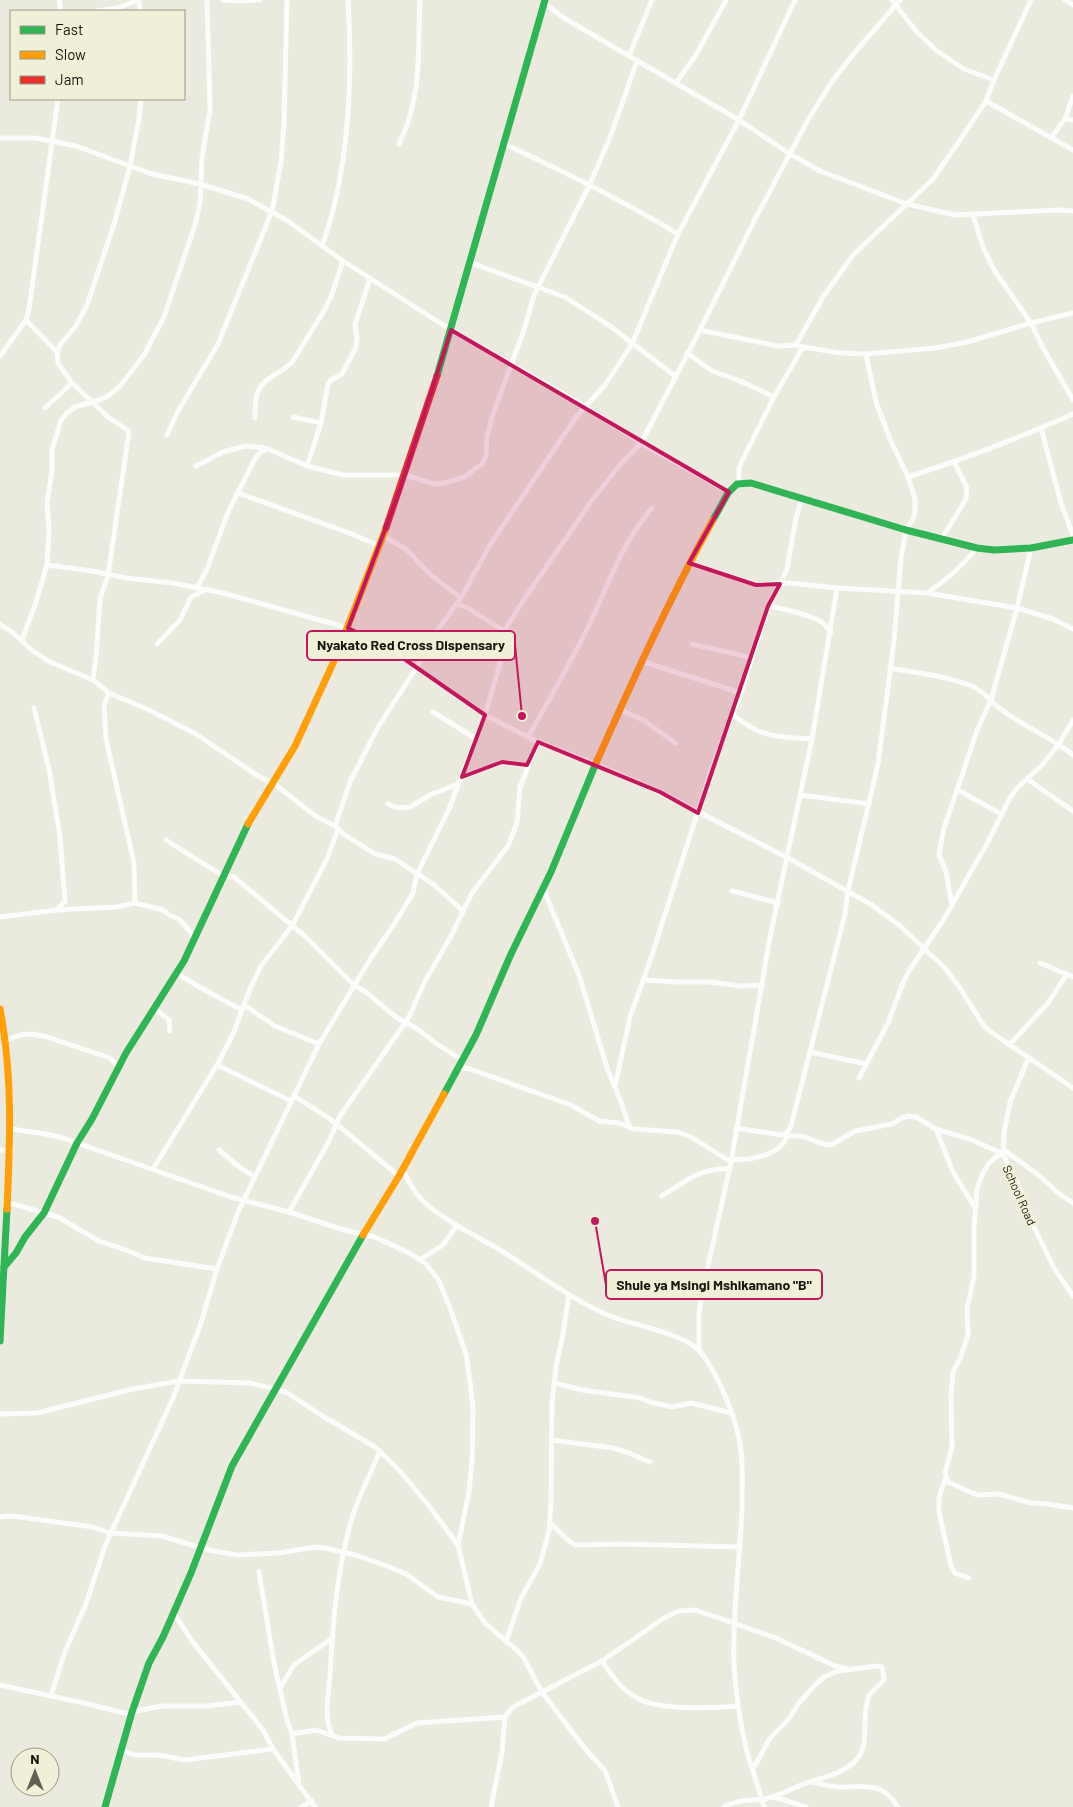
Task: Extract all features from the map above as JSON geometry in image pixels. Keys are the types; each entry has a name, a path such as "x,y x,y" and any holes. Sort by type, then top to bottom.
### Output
{"street":[{"path":"103,10 118,8 138,0"},
{"path":"22,640 48,565 49,529 47,503 52,470 52,450 61,420 75,407 92,403 111,394 120,386 144,354 158,330 196,222 200,202 200,184 210,100 207,0"},
{"path":"223,0 235,2 260,0"},
{"path":"166,435 218,344 272,211 281,162 284,123 287,0"},
{"path":"322,246 336,196 348,111 350,48 348,0"},
{"path":"400,144 414,98 420,0"},
{"path":"629,56 652,0"},
{"path":"676,83 696,55 726,0"},
{"path":"153,1169 217,1065 233,1034 261,966 292,926 326,859 350,782 377,729 416,668 438,629 461,598 500,528 576,417 605,385 632,344 678,234 739,120 795,0"},
{"path":"892,0 898,2 916,31 937,51 964,69 994,80"},
{"path":"796,345 823,297 853,255 933,179 986,101 1031,0"},
{"path":"1065,0 1073,5"},
{"path":"4,1267 16,1253 24,1236 44,1213 77,1143 135,1039 155,1009 195,938 242,835 296,746 348,628 380,546 451,330 545,1 564,18 739,120 790,154 820,171 907,204 955,215 1073,211"},
{"path":"504,632 592,500 641,443 755,219 831,83 898,2"},
{"path":"196,466 223,452 245,446 268,449 307,466 343,475 404,475 434,484 445,483 464,477 482,464 486,456 487,437 492,417 526,327 530,306 538,286 590,184 610,136 637,61"},
{"path":"1051,138 1065,119 1073,96"},
{"path":"0,356 26,320 29,309 58,100"},
{"path":"92,680 96,658 100,599 108,576 129,431 92,403 72,383 58,363 57,352 87,306 114,224 130,166 141,100"},
{"path":"986,101 1073,150"},
{"path":"1065,119 1073,120"},
{"path":"0,138 52,140 91,150 130,166 171,179 200,184 233,194 272,211 343,261 451,330 586,407 641,443 729,492"},
{"path":"504,144 590,184 632,206 678,234"},
{"path":"973,215 983,248 994,270 1031,323 1042,348 1073,400"},
{"path":"255,418 256,395 259,387 269,378 290,365 325,309 343,261"},
{"path":"470,262 497,274 538,286 565,297 610,326 675,376"},
{"path":"307,466 321,424 328,384 331,380 342,374 356,346 355,324 370,278"},
{"path":"700,330 778,346 796,345 841,353 866,354 936,348 967,342 1073,313"},
{"path":"26,320 57,352"},
{"path":"739,484 741,463 774,397 803,347"},
{"path":"688,353 712,371 740,381 774,397"},
{"path":"166,840 223,876 234,877 308,939 355,986 366,992 388,1012 419,1030 460,1064 470,1069 571,1105 599,1121 619,1123 630,1128 678,1132 731,1161 762,1156 781,1145 791,1126 810,1052 845,914 848,892 878,764 890,668 900,558 906,530 914,517 915,508 915,499 908,477 890,439 876,402 866,354"},
{"path":"45,408 72,383"},
{"path":"908,477 954,462 1073,414"},
{"path":"293,417 321,424"},
{"path":"1041,428 1061,503 1073,535"},
{"path":"197,588 229,510 256,457 262,451 268,449"},
{"path":"941,540 966,499 967,488 954,462"},
{"path":"105,1807 149,1662 163,1637 201,1547 232,1466 362,1234 399,1176 460,1064 487,1011 511,954 544,885 641,661 689,563 729,492 739,484 746,482 760,485 906,530 977,548 994,550 1030,548 1073,540"},
{"path":"238,493 380,546"},
{"path":"615,1086 630,1017 644,980 721,741 741,693 768,606 787,569 796,518 802,498"},
{"path":"528,737 568,667 625,548 644,517 652,508"},
{"path":"383,536 406,549 431,575 461,598"},
{"path":"926,593 953,574 977,548"},
{"path":"952,906 946,871 939,852 944,828 978,728 991,700 1017,608 1030,548"},
{"path":"689,563 756,585 790,583 837,588 926,593 1017,608 1053,619 1073,629"},
{"path":"48,565 92,571 108,576 159,581 242,597 348,628 387,647 486,715 538,742 596,764 660,792 788,858 872,905 898,925 944,967 984,1026 1028,1059 1073,1088"},
{"path":"764,1807 747,1751 738,1706 734,1666 742,1484 738,1435 719,1385 699,1349 699,1313 731,1161 770,937 812,739 837,588"},
{"path":"157,644 180,620 191,597 205,590"},
{"path":"51,1696 64,1654 86,1604 110,1533 149,1452 179,1381 200,1326 217,1269 238,1212 319,1044 413,893 417,874 432,846 462,777 475,738 486,715 506,642 506,635 468,608 457,604"},
{"path":"768,606 819,620 825,624 830,633"},
{"path":"0,624 5,626 34,652 50,662 92,680 109,693 184,727 222,750 258,776 273,782 303,808 375,854 396,859 433,884 463,911"},
{"path":"692,644 753,658"},
{"path":"641,661 741,693"},
{"path":"890,668 963,683 983,692 1001,710 1059,744 1073,755"},
{"path":"109,693 104,705 106,739 134,863 135,903"},
{"path":"34,708 49,769 60,837 65,901 57,910"},
{"path":"621,710 645,721 675,743"},
{"path":"433,712 475,738"},
{"path":"733,715 768,736 812,739"},
{"path":"859,1078 888,1023 906,976 916,958 925,949 952,906 989,840 1001,814 1018,787 1042,765 1059,744 1073,720"},
{"path":"289,1212 336,1124 405,1022 472,893 504,852 512,838 517,823 520,787 538,742"},
{"path":"462,777 502,762 528,765"},
{"path":"1027,779 1073,811"},
{"path":"388,804 398,808 410,807 458,784"},
{"path":"958,790 1001,814"},
{"path":"801,795 869,804"},
{"path":"544,885 547,898 579,975 607,1068 630,1128"},
{"path":"732,891 778,903"},
{"path":"0,917 57,910 126,906 135,903 164,910 171,916 179,919 195,938"},
{"path":"1040,963 1073,977"},
{"path":"176,973 210,993 243,1007 275,1026 319,1044"},
{"path":"1009,1045 1048,1003 1067,974"},
{"path":"644,980 710,982 740,986 763,985"},
{"path":"0,1009 6,1040 11,1129 0,1341"},
{"path":"155,1009 169,1020 170,1031"},
{"path":"6,1040 20,1035 32,1034 47,1037 110,1058 119,1067"},
{"path":"810,1052 866,1064"},
{"name":"School Road","path":"1028,1059 1010,1102 1004,1133 1004,1152 1035,1229 1054,1268 1073,1296"},
{"path":"217,1065 293,1098 336,1124 399,1176"},
{"path":"736,1128 781,1135 802,1136 831,1145 855,1131 892,1124 905,1116 916,1117 936,1129 1004,1152 1041,1177 1058,1193 1073,1203"},
{"path":"11,1129 46,1134 77,1143 231,1197 375,1237 421,1259 438,1279 449,1305 463,1347 470,1381 473,1408 472,1461 458,1545"},
{"path":"936,1129 953,1172 975,1208"},
{"path":"0,1150 11,1150"},
{"path":"219,1150 255,1177"},
{"path":"970,1578 955,1573 951,1566 939,1512 939,1498 952,1447 951,1395 953,1372 968,1335 968,1308 974,1277 974,1229 977,1189 989,1163 1004,1152"},
{"path":"662,1196 703,1172 716,1168 729,1169"},
{"path":"402,1169 413,1191 423,1201 456,1225 569,1294 612,1317 658,1330 699,1349"},
{"path":"8,1204 58,1217 99,1241 145,1258 217,1269"},
{"path":"421,1259 443,1245 456,1225"},
{"path":"506,1642 521,1598 542,1560 550,1523 554,1383 569,1294"},
{"path":"0,1414 37,1413 127,1390 179,1381 241,1383 275,1388 291,1394 380,1451 426,1502 458,1545 472,1604 480,1618 518,1651 542,1692 582,1746 605,1771 618,1807"},
{"path":"554,1383 582,1390 636,1397 672,1407 691,1403 731,1413"},
{"path":"552,1440 612,1448 650,1462"},
{"path":"332,1734 329,1726 328,1710 331,1639 343,1552 354,1512 380,1451"},
{"path":"945,1479 958,1488 977,1495 999,1494 1030,1503 1073,1508"},
{"path":"0,1516 79,1525 110,1533 162,1536 210,1551 239,1555 288,1552 318,1547 370,1559 406,1574 438,1597 472,1604"},
{"path":"550,1523 575,1545 620,1544 740,1547"},
{"path":"259,1572 268,1631 287,1720 292,1734 300,1788"},
{"path":"491,1807 502,1752 505,1717 513,1707 602,1661 664,1618 679,1611 695,1610 735,1623 776,1638 835,1666 848,1669"},
{"path":"173,1612 192,1641 262,1730 272,1749 315,1807"},
{"path":"280,1688 294,1665 331,1639"},
{"path":"602,1661 616,1682 641,1700 704,1708 738,1706"},
{"path":"724,1807 740,1801 773,1797 846,1768 856,1760 864,1745 864,1724 870,1694 882,1683 884,1672 882,1667 848,1669 831,1674 816,1684 798,1704 789,1719 770,1738 753,1770"},
{"path":"0,1685 132,1713 161,1706 208,1706 240,1702"},
{"path":"292,1734 316,1730 343,1738 384,1739 417,1723 505,1717"},
{"path":"121,1750 135,1755 158,1755 185,1760 272,1749"},
{"path":"812,1782 834,1787 877,1787 898,1807"},
{"path":"773,1797 806,1807"},
{"path":"302,1807 312,1801"}],"highlighted area":[{"path":"451,330 729,492 689,563 756,585 780,584 768,606 698,813 660,792 538,742 527,765 502,762 462,777 485,715 387,647 348,628 399,492"}],"traffic: fast":[{"path":"437,376 545,0"},
{"path":"713,520 728,493 737,484 751,483 906,530 977,548 994,550 1031,548 1073,540"},
{"path":"444,1094 476,1035 511,954 551,872 596,763"},
{"path":"4,1267 44,1213 77,1143 92,1119 126,1053 184,961 248,824"},
{"path":"0,1341 7,1209"},
{"path":"105,1807 132,1712 149,1663 163,1637 191,1573 232,1466 363,1235"}],"traffic: slow":[{"path":"596,763 666,610 713,520"},
{"path":"248,824 295,746 335,659 386,528"},
{"path":"0,1009 7,1059 10,1109 7,1209"},
{"path":"363,1235 399,1176 444,1094"}],"traffic: jam":[{"path":"386,528 437,376"}],"place":[{"name":"Nyakato Red Cross Dispensary","path":"522,716"},
{"name":"Shule ya Msingi Mshikamano \"B\"","path":"595,1221"}]}
